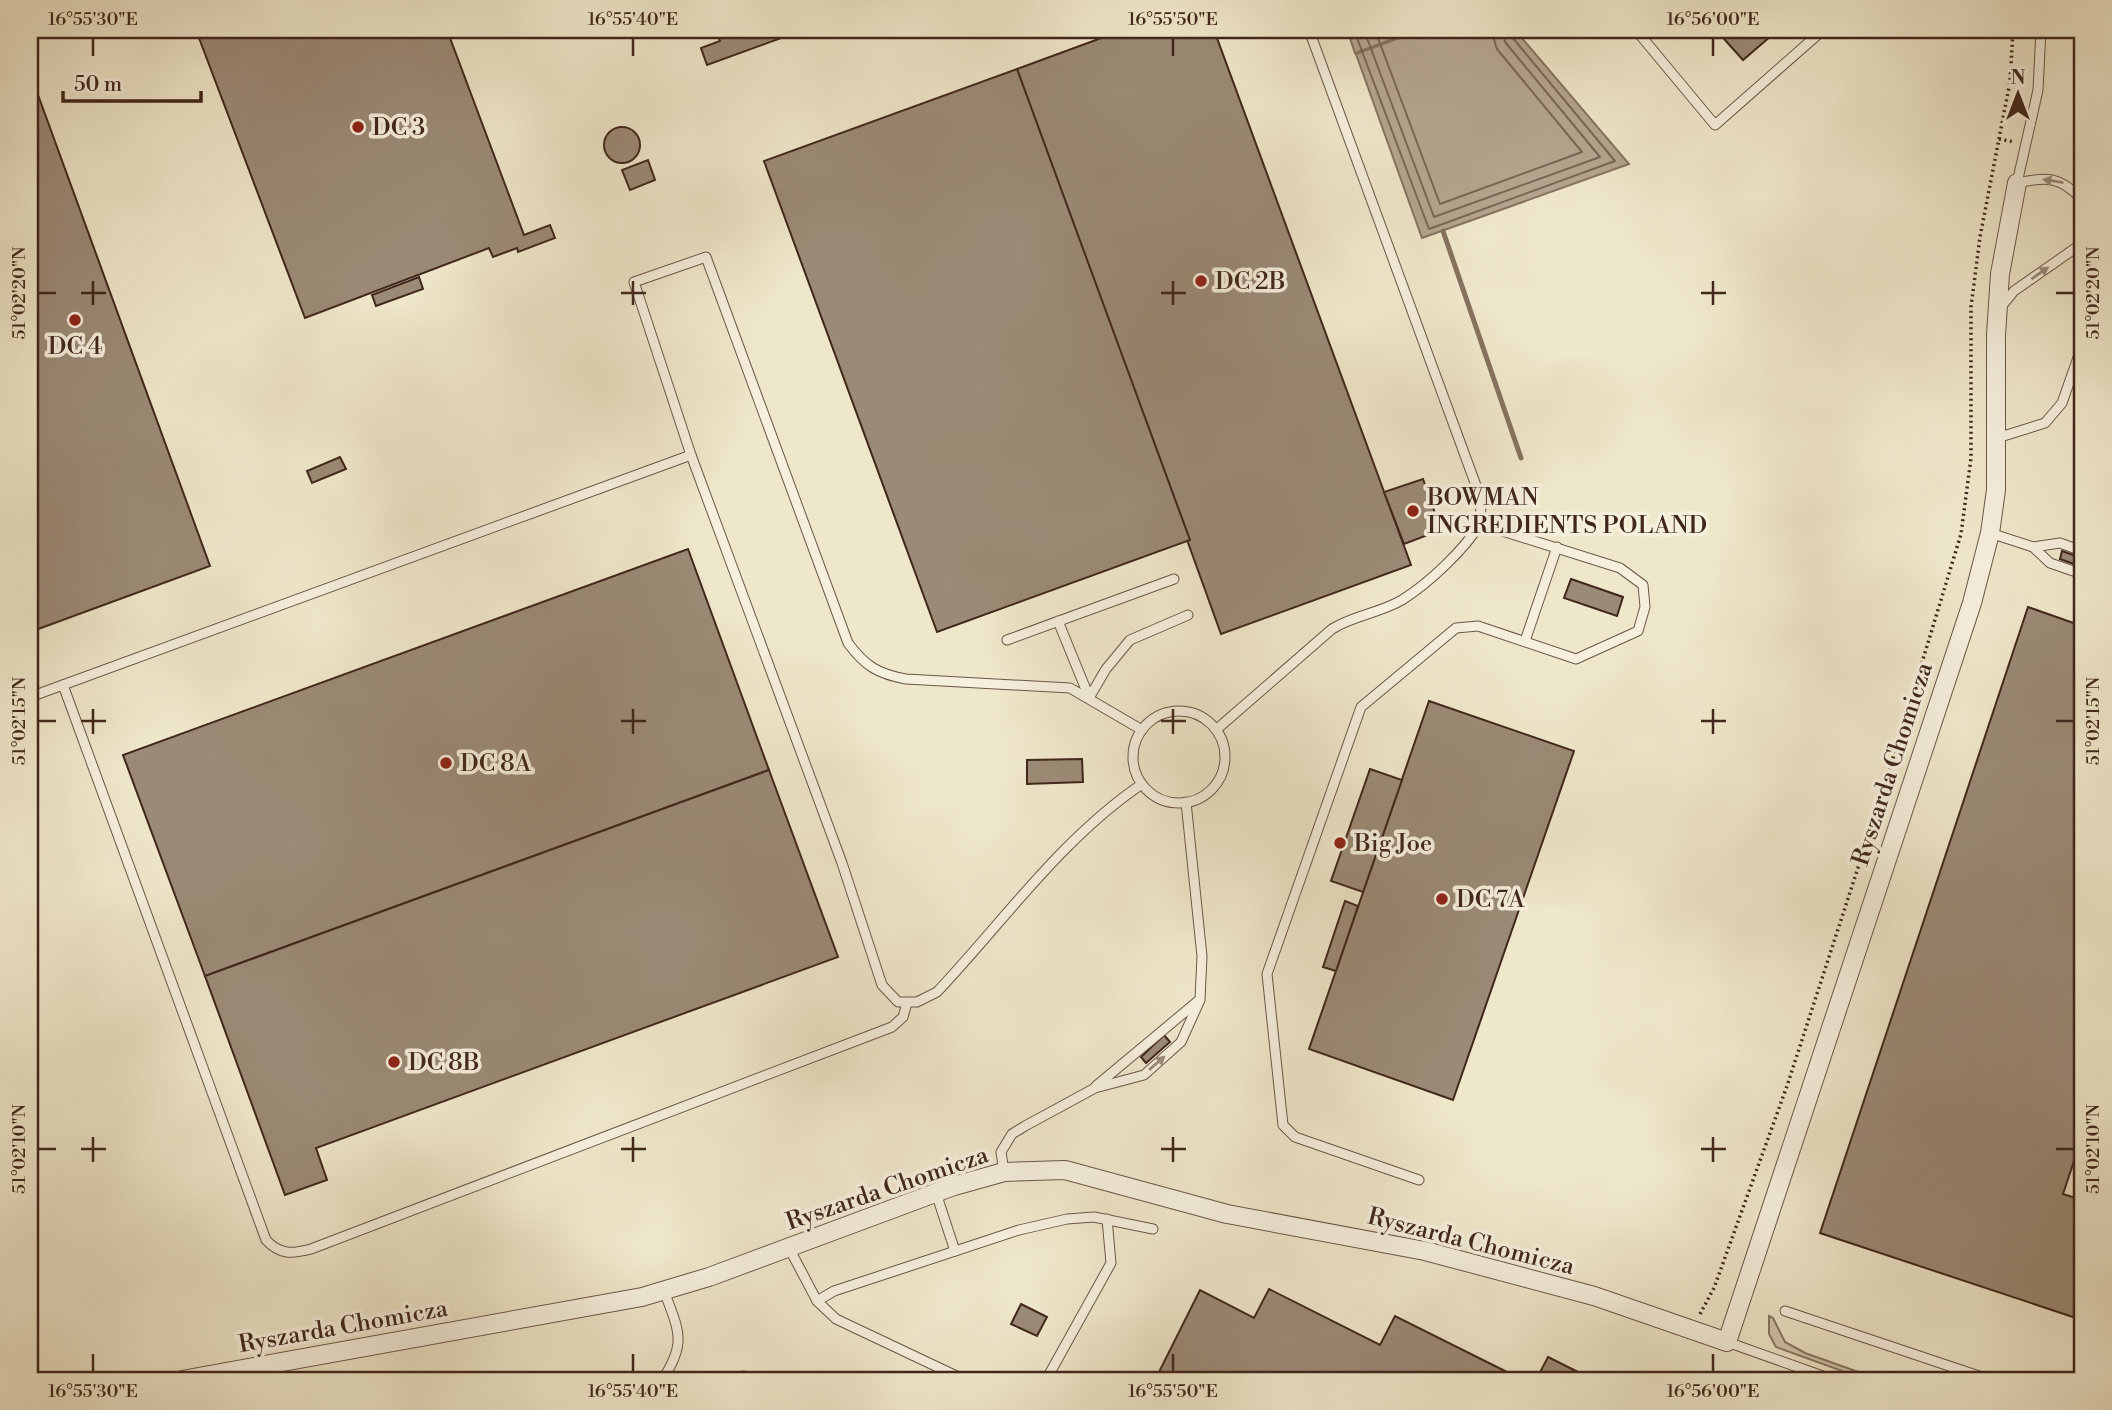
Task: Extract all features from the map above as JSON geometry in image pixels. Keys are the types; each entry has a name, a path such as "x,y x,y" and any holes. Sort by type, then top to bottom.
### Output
{"street":[{"name":"Ryszarda Chomicza","path":"182,1380 421,1339 664,1291 936,1193 1004,1172 1065,1170 1227,1214 1425,1251 1594,1296 1727,1342 1972,603 1990,533 1996,490 1997,311 2000,274 2017,183"}],"lane":[{"path":"1217,729 1332,629 1347,619 1402,600 1467,545 1480,524 1481,505 1478,491 1308,30"},
{"path":"1636,30 1715,125 1824,30"},
{"path":"2041,30 2038,90 2017,183 2050,179 2066,183 2082,199"},
{"path":"1997,311 2014,291 2077,247 2082,237"},
{"path":"1142,730 1070,688 906,679 881,674 864,664 848,643 706,257 634,282 691,456 833,838 882,985 898,1002 907,1003 937,992 1038,879 1102,815 1142,785"},
{"path":"1997,438 2045,423 2062,403 2082,346"},
{"path":"30,697 691,456"},
{"path":"1419,1180 1296,1137 1283,1125 1267,974 1361,707 1456,628 1478,626 1576,659 1638,631 1645,607 1643,585 1619,568 1480,524"},
{"path":"1990,533 2033,547 2050,563 2082,574"},
{"path":"2033,547 2060,543 2082,551"},
{"path":"1525,641 1557,547"},
{"path":"1007,640 1174,579"},
{"path":"1089,698 1105,669 1130,640 1188,615"},
{"path":"1058,621 1089,698"},
{"path":"63,685 266,1240 275,1250 292,1254 311,1249 892,1027 903,1017 907,1003"},
{"path":"1182,711 1197,715 1217,729 1225,749 1220,779 1211,791 1186,802 1168,802 1154,796 1142,785 1133,758 1135,743 1142,730 1167,713 1182,711"},
{"path":"1095,1088 1144,1074 1181,1042 1200,1000 1202,956 1186,802"},
{"path":"1004,1172 1001,1152 1012,1134 1095,1088 1167,1024 1200,1000"},
{"path":"936,1193 954,1251"},
{"path":"817,1301 834,1291 954,1251 1019,1230 1067,1219 1107,1219 1153,1229"},
{"path":"1045,1380 1111,1263 1107,1219"},
{"path":"789,1248 817,1301 836,1319 856,1331 965,1380"},
{"path":"662,1380 676,1359 681,1340 664,1291"},
{"path":"1785,1311 1991,1380"},
{"name":"Ryszarda Chomicza","path":"1727,1342 1834,1380"},
{"path":"732,1380 743,1376 763,1380"}],"path":[{"path":"1690,1331 1714,1288 1787,1086 1884,791 1961,534 1970,458 1971,307 1980,237 2010,82 2013,30"}],"shaded area":[{"path":"1769,1316 1773,1318 1785,1342 1805,1353 1881,1380 1867,1380 1776,1347 1769,1334"}],"water":[{"path":"1347,30 1417,30 1355,53"},
{"path":"1421,30 1515,30 1629,164 1422,238 1356,54"}],"building":[{"name":"DC 3","path":"196,30 447,30 524,235 550,225 555,238 518,252 517,248 493,257 489,248 305,318"},
{"path":"716,30 803,30 707,65 701,48 720,41"},
{"name":"DC 2B","path":"1123,30 1214,30 1411,565 1221,634 1017,69"},
{"path":"1716,30 1778,30 1743,60"},
{"path":"1017,69 1190,540 937,632 764,161"},
{"name":"DC 4","path":"30,73 210,566 30,632"},
{"path":"622,127 635,132 640,145 635,158 622,163 609,158 604,145 609,132"},
{"path":"648,160 655,180 630,190 622,170"},
{"path":"419,277 423,289 376,306 372,295"},
{"path":"340,457 346,469 312,483 307,471"},
{"name":"BOWMAN INGREDIENTS POLAND","path":"1423,479 1441,530 1404,544 1384,492"},
{"name":"DC 8A","path":"688,549 769,770 205,976 123,755"},
{"path":"2062,551 2082,558 2082,567 2060,559"},
{"path":"1571,579 1623,597 1617,616 1564,598"},
{"path":"2028,607 2082,626 2082,1137 2063,1194 2082,1200 2082,1320 1820,1233"},
{"name":"DC 7A","path":"1429,701 1574,751 1453,1100 1309,1049"},
{"path":"1082,759 1083,782 1027,784 1027,760"},
{"path":"1370,769 1402,780 1363,892 1331,881"},
{"name":"DC 8B","path":"769,770 838,957 316,1148 327,1180 285,1195 205,976"},
{"path":"1345,901 1358,906 1336,971 1323,967"},
{"path":"1164,1035 1170,1042 1146,1063 1141,1057"},
{"path":"1269,1289 1380,1345 1395,1316 1523,1380 1155,1380 1200,1290 1254,1318"},
{"path":"1021,1304 1047,1317 1037,1336 1011,1324"},
{"path":"1548,1357 1594,1380 1536,1380"}],"waterway":[{"path":"1443,231 1521,458"}],"place":[{"name":"DC 3","path":"358,127"},
{"name":"DC 2B","path":"1201,281"},
{"name":"DC 4","path":"75,320"},
{"name":"BOWMAN INGREDIENTS POLAND","path":"1413,511"},
{"name":"DC 8A","path":"446,763"},
{"name":"Big Joe","path":"1340,843"},
{"name":"DC 7A","path":"1442,899"},
{"name":"DC 8B","path":"394,1062"}]}
